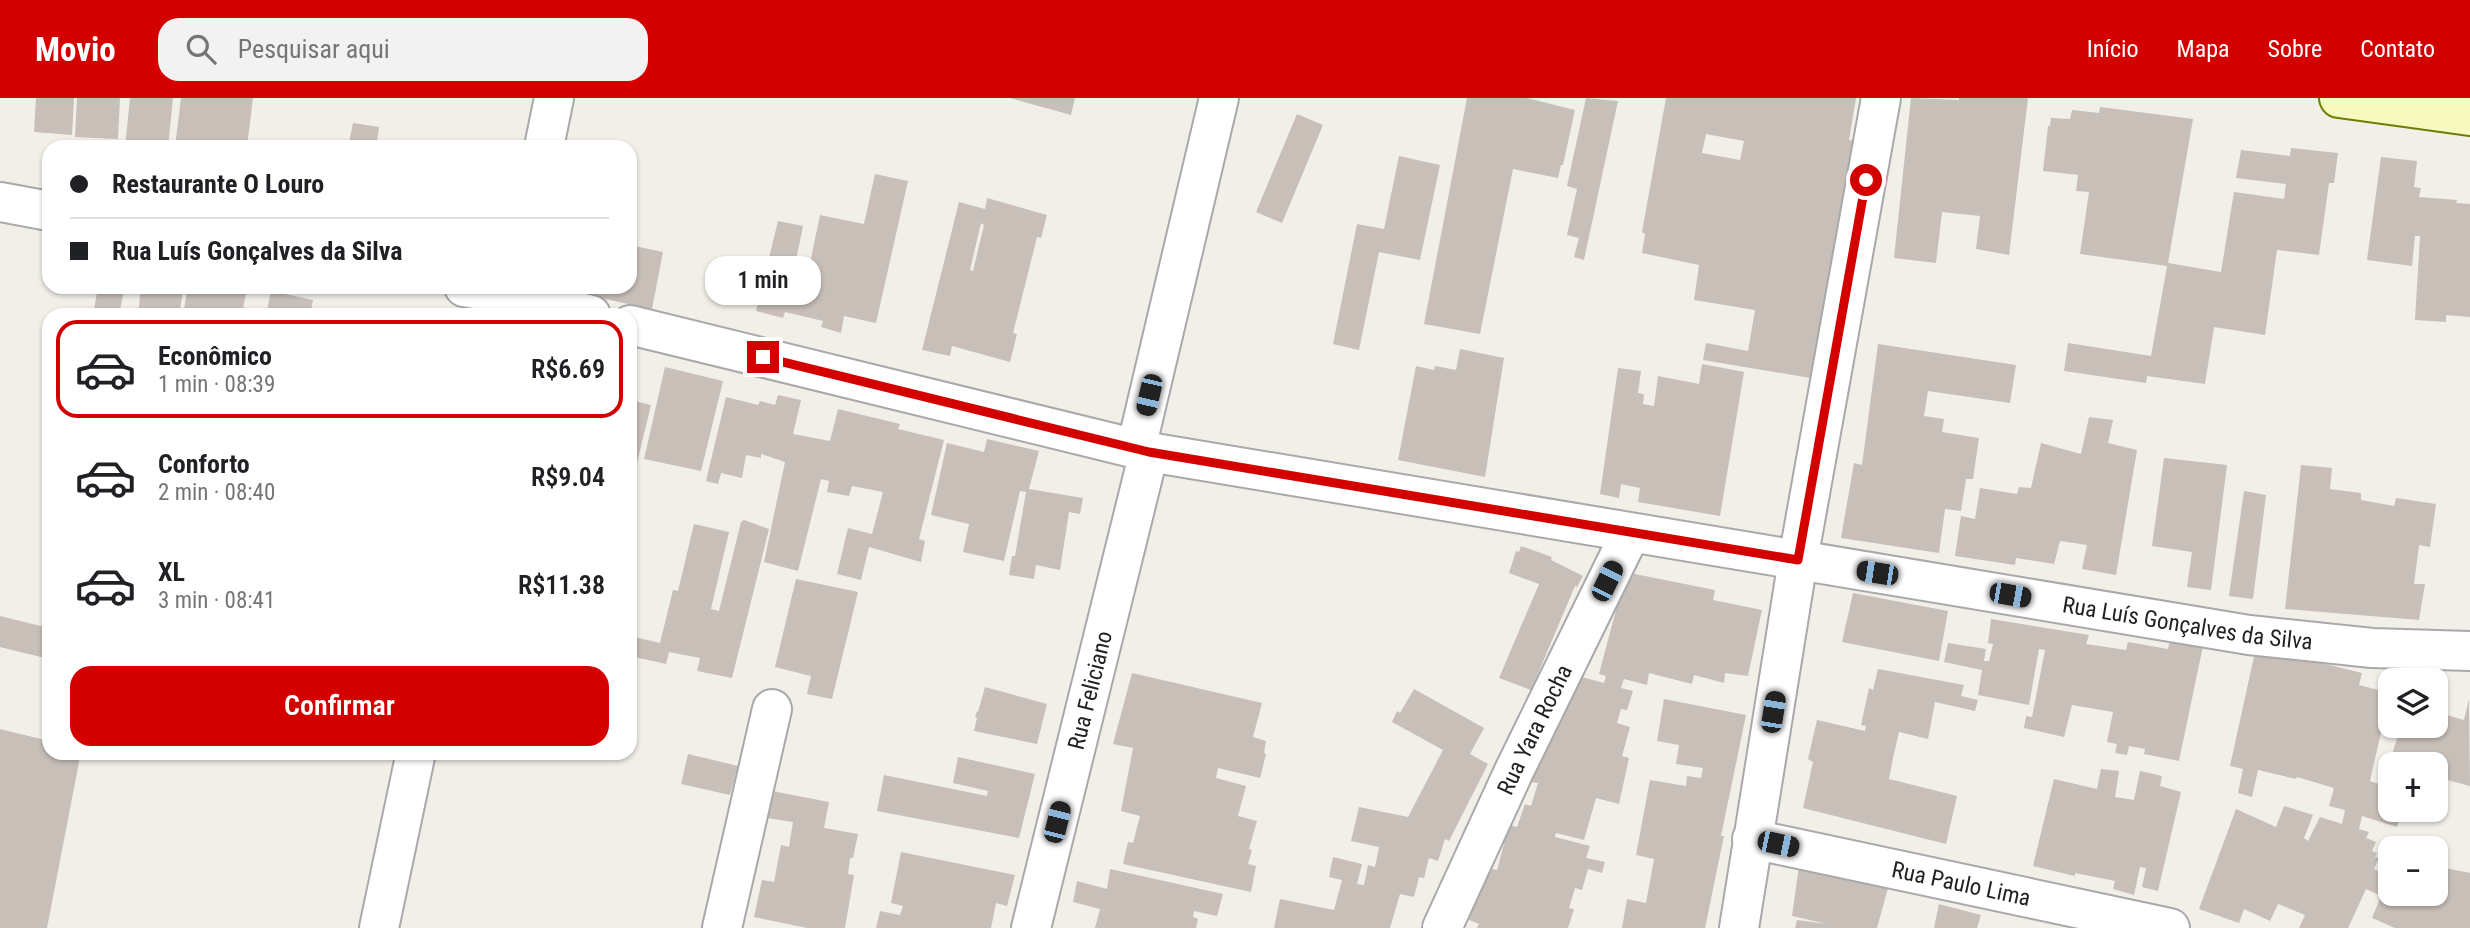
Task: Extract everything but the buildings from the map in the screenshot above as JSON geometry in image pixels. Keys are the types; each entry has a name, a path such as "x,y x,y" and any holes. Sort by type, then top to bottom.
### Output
{"main road":[{"path":"2339,98 2470,116"}],"street":[{"path":"545,140 554,98"},
{"name":"Rua Feliciano","path":"1031,928 1142,450 1219,98"},
{"path":"1738,928 1798,560 1881,98"},
{"path":"0,202 42,210"},
{"path":"493,294 557,308"},
{"name":"Rua Luís Gonçalves da Silva","path":"637,326 1142,450 1630,534 2249,635 2372,648 2470,652"},
{"name":"Rua Yara Rocha","path":"1442,928 1514,771 1630,534"},
{"path":"722,928 772,709"},
{"path":"379,928 414,760"},
{"name":"Rua Paulo Lima","path":"1752,839 2170,928"}],"route":[{"path":"763,357 1149,452 1798,560 1866,180"}]}
